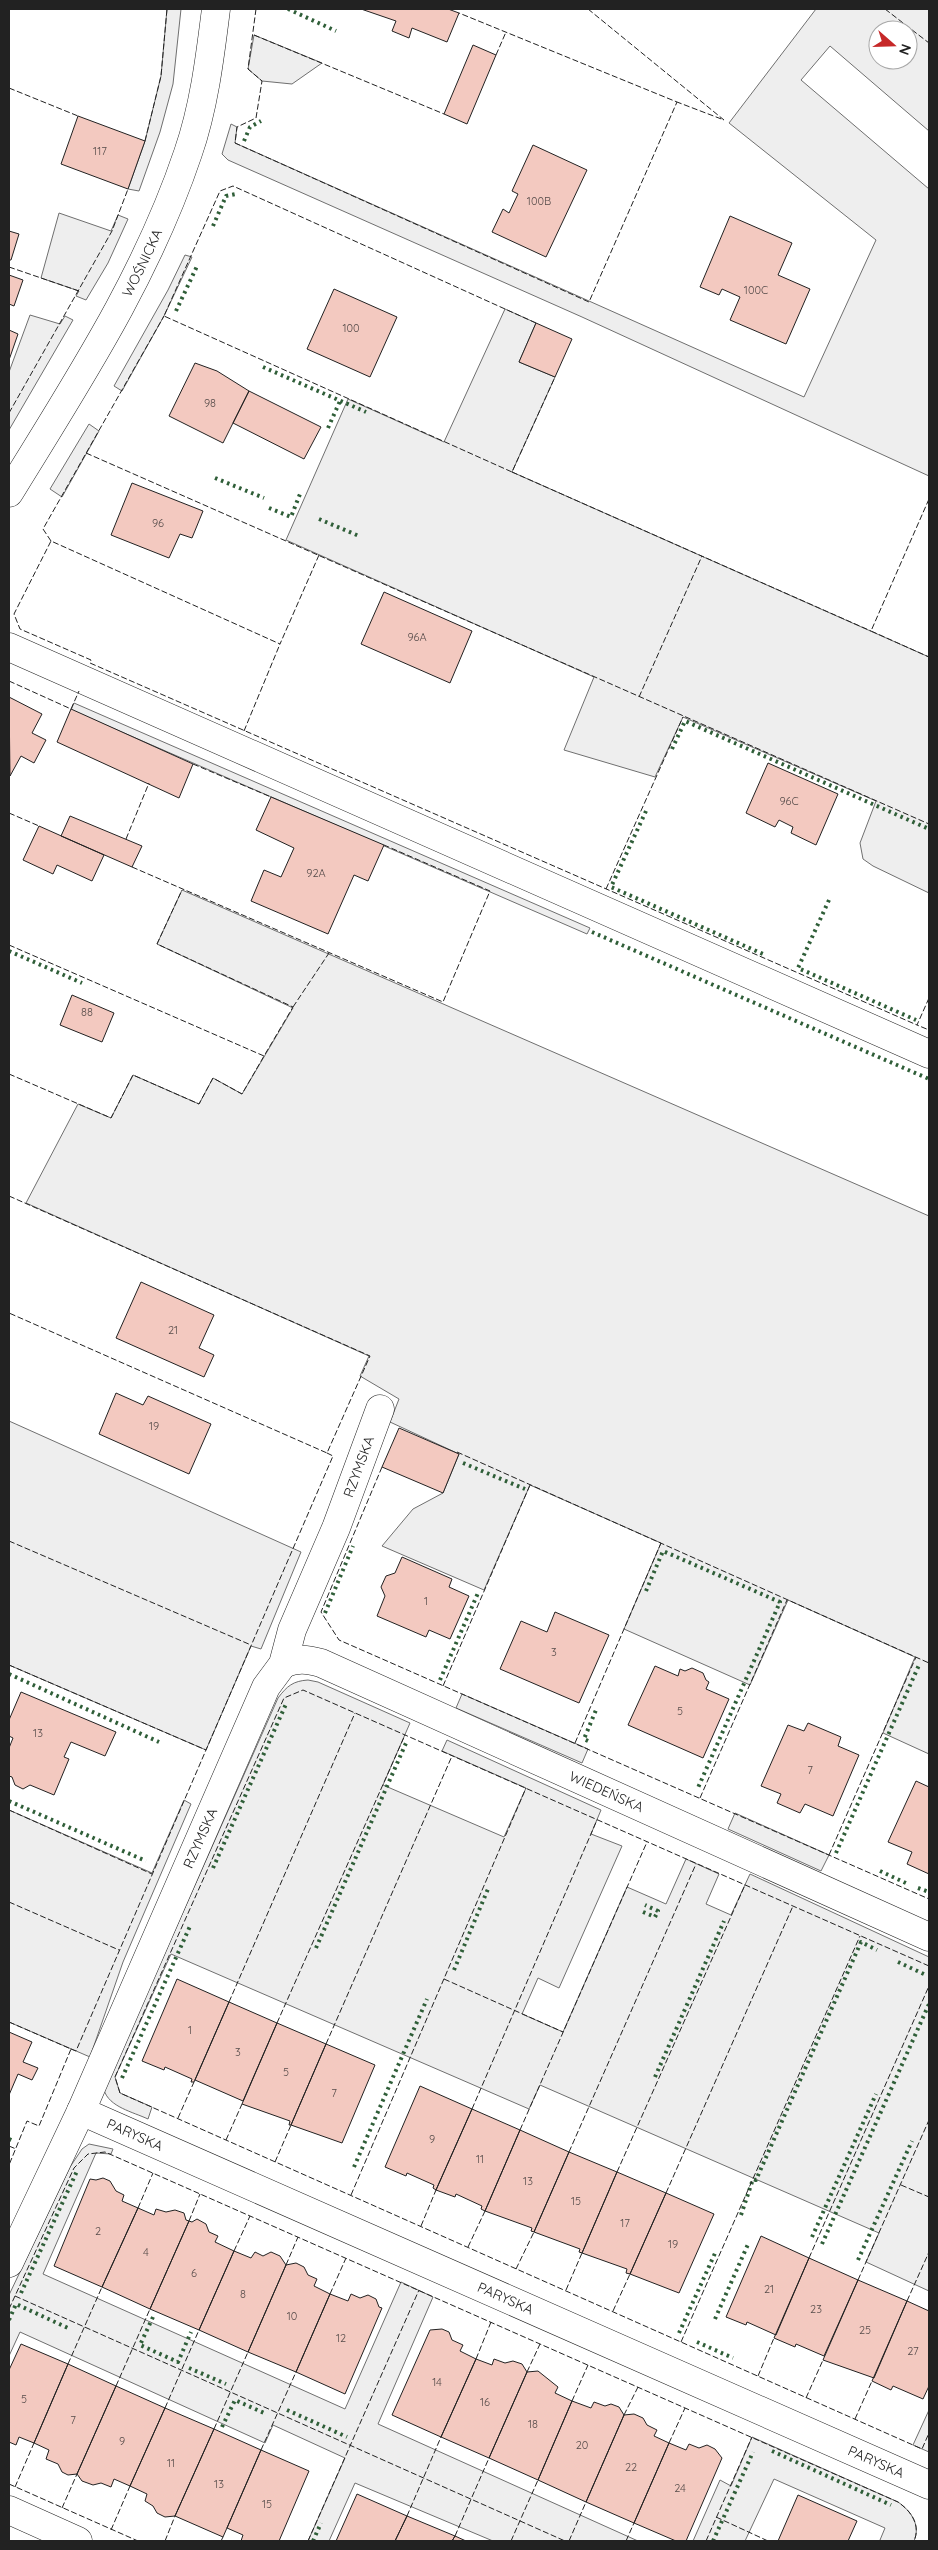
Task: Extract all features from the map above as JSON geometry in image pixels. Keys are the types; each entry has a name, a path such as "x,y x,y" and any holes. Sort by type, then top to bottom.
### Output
{"street":[{"name":"WOŚNICKA","path":"9,494 108,332 148,255 188,152 204,94 216,9"},
{"path":"9,647 929,1054"},
{"name":"RZYMSKA","path":"9,2263 81,2111 266,1687 283,1664 292,1630 336,1528 380,1409"},
{"name":"WIEDEŃSKA","path":"283,1664 293,1660 306,1659 321,1663 929,1937"},
{"name":"PARYSKA","path":"81,2111 929,2485"},
{"path":"9,2510 78,2541"}],"shaded area":[{"path":"167,9 181,9 173,84 160,132 139,191 128,189 145,141 161,76"},
{"path":"816,9 929,9 929,131 830,46 801,80 929,189 929,476 582,317 228,160 222,154 231,124 237,127 235,143 804,397 876,240 729,123"},
{"path":"254,35 322,63 292,84 262,81 248,69"},
{"path":"59,213 111,231 118,215 128,219 108,263 86,300 76,296 79,291 41,278"},
{"path":"185,255 192,257 164,316 122,391 114,386 168,290"},
{"path":"505,309 536,323 519,362 555,377 512,472 929,657 929,893 873,866 863,859 860,843 876,801 683,717 655,777 564,750 594,677 286,540 348,399 444,442"},
{"path":"30,315 60,324 65,316 73,320 9,430 9,372"},
{"path":"89,424 99,431 62,497 50,489"},
{"path":"74,703 590,928 587,934 71,710"},
{"path":"182,890 929,1216 929,1754 883,1733 915,1657 788,1600 750,1685 624,1629 661,1543 530,1485 484,1590 382,1546 413,1509 443,1493 459,1454 390,1422 399,1399 360,1376 369,1356 26,1203 78,1104 111,1118 133,1075 199,1104 213,1078 242,1094 293,1008 157,944"},
{"path":"9,1421 301,1552 261,1649 251,1646 206,1750 9,1665"},
{"path":"308,1680 318,1682 410,1723 383,1785 504,1837 526,1788 442,1751 447,1740 601,1810 591,1834 622,1846 559,1988 538,1978 522,2014 563,2032 627,1887 666,1904 686,1859 719,1874 706,1904 731,1915 750,1874 929,1957 929,2291 866,2262 879,2233 540,2085 529,2109 171,1954 115,2077 120,2093 152,2107 148,2119 111,2101 104,2090 278,1698 291,1685"},
{"path":"462,1694 588,1749 582,1763 456,1708"},
{"path":"184,1800 191,1804 123,1962 90,2057 9,2022 9,1810 152,1873"},
{"path":"735,1813 829,1855 821,1871 728,1829"},
{"path":"89,2144 113,2149 111,2154 96,2153 43,2274 345,2409 401,2282 433,2297 378,2424 638,2541 493,2541 355,2483 329,2541 308,2541 345,2458 273,2425 265,2443 20,2332 9,2356 9,2295 70,2167 82,2149"},
{"path":"929,2410 929,2452 913,2445"},
{"path":"752,2437 898,2502 911,2514 916,2529 914,2541 882,2541 880,2540 885,2528 774,2479 745,2541 693,2541 720,2480 731,2486"}],"building":[{"path":"361,9 448,9 459,13 447,42 412,28 409,38 392,31 396,21"},
{"path":"473,45 496,55 467,124 444,114"},
{"path":"78,116 145,141 128,189 61,164"},
{"path":"533,145 587,170 546,257 492,232 503,209 509,213 518,194 512,191"},
{"path":"730,216 792,243 778,275 810,289 786,344 730,320 740,297 722,289 719,295 700,287"},
{"path":"9,231 19,234 11,260 9,260"},
{"path":"9,275 23,280 14,306 9,304"},
{"path":"334,289 397,317 370,377 307,349"},
{"path":"536,323 572,339 555,377 519,362"},
{"path":"9,330 18,334 9,360"},
{"path":"195,363 217,371 249,391 223,443 169,416"},
{"path":"249,391 321,427 304,459 233,423"},
{"path":"132,483 203,511 192,538 180,534 169,558 111,535"},
{"path":"384,592 472,631 450,683 361,644"},
{"path":"9,697 42,714 32,733 46,740 34,763 21,756 10,776"},
{"path":"71,709 193,764 179,798 57,742"},
{"path":"768,763 838,794 816,845 791,833 793,827 779,820 775,827 746,813"},
{"path":"271,797 384,845 368,881 354,875 328,934 251,901 264,870 281,877 294,848 256,830"},
{"path":"70,816 142,846 132,867 61,836"},
{"path":"39,826 104,855 92,881 57,865 53,874 23,860"},
{"path":"72,995 114,1013 102,1042 60,1025"},
{"path":"141,1282 214,1315 199,1348 214,1355 204,1377 116,1338"},
{"path":"116,1393 143,1405 148,1396 211,1424 189,1474 99,1434"},
{"path":"399,1428 459,1454 443,1493 382,1467"},
{"path":"402,1557 452,1579 449,1587 469,1596 450,1639 429,1630 426,1637 377,1616 385,1596 381,1587 386,1576 395,1573"},
{"path":"555,1612 609,1635 579,1703 500,1669 521,1621 547,1632"},
{"path":"655,1666 678,1676 680,1669 685,1671 692,1668 703,1673 709,1682 706,1689 729,1699 703,1758 628,1725"},
{"path":"21,1692 116,1732 105,1756 71,1742 64,1757 69,1759 54,1795 30,1785 23,1789 15,1785 12,1777 9,1776 9,1748 13,1738 9,1736 9,1720"},
{"path":"808,1723 841,1737 838,1746 859,1755 833,1816 805,1804 800,1813 777,1803 781,1794 761,1786 788,1725 804,1731"},
{"path":"916,1781 929,1787 929,1874 907,1864 912,1852 888,1842"},
{"path":"177,1979 229,2002 194,2082 191,2082 192,2079 165,2067 164,2070 142,2061"},
{"path":"229,2002 277,2023 243,2101 195,2080"},
{"path":"277,2023 326,2044 291,2125 289,2125 290,2121 242,2104"},
{"path":"9,2032 32,2042 23,2062 38,2068 32,2080 18,2074 9,2095"},
{"path":"326,2044 375,2065 342,2143 291,2125"},
{"path":"420,2086 472,2109 436,2190 433,2188 434,2185 407,2173 406,2176 385,2167"},
{"path":"472,2109 520,2130 485,2211 481,2209 482,2206 456,2194 455,2197 436,2190"},
{"path":"520,2130 569,2152 534,2232 531,2231 532,2228 485,2211"},
{"path":"569,2152 617,2172 582,2253 579,2252 580,2249 534,2232"},
{"path":"617,2172 666,2193 630,2274 626,2273 627,2269 582,2253"},
{"path":"103,2178 110,2181 116,2191 124,2195 122,2201 138,2208 102,2287 54,2266 90,2179"},
{"path":"666,2193 714,2214 679,2293 630,2274"},
{"path":"138,2208 154,2215 156,2209 166,2212 175,2210 184,2213 186,2220 189,2221 150,2309 102,2287"},
{"path":"197,2219 206,2224 209,2232 218,2236 215,2242 234,2251 199,2330 150,2309 189,2221 192,2222"},
{"path":"761,2236 809,2258 776,2335 747,2322 746,2325 726,2317"},
{"path":"234,2251 251,2258 255,2252 263,2256 271,2252 280,2256 286,2265 248,2352 199,2330"},
{"path":"809,2258 858,2280 824,2356 796,2344 795,2347 774,2338"},
{"path":"296,2263 304,2267 308,2275 317,2279 314,2286 330,2294 296,2372 248,2352 286,2265"},
{"path":"858,2280 907,2301 874,2378 823,2360"},
{"path":"330,2294 348,2301 351,2294 360,2298 368,2295 376,2299 379,2307 382,2308 345,2394 296,2372"},
{"path":"907,2301 929,2311 929,2386 923,2399 893,2386 891,2390 872,2381"},
{"path":"442,2329 449,2332 452,2340 463,2345 460,2351 476,2359 441,2437 392,2415 430,2330"},
{"path":"21,2344 68,2364 34,2443 19,2437 16,2445 9,2442 9,2370"},
{"path":"476,2359 492,2365 494,2359 505,2363 513,2361 522,2364 527,2372 489,2458 441,2437"},
{"path":"68,2364 116,2386 77,2474 68,2475 62,2472 58,2464 46,2459 49,2450 34,2443"},
{"path":"538,2371 558,2387 555,2393 572,2401 538,2480 489,2458 527,2372"},
{"path":"116,2386 165,2408 130,2486 114,2479 111,2487 101,2483 93,2485 82,2481 77,2474"},
{"path":"572,2401 591,2408 594,2402 605,2406 611,2404 619,2407 624,2415 586,2502 538,2480"},
{"path":"165,2408 214,2429 175,2516 165,2517 157,2513 153,2506 145,2501 147,2494 130,2486"},
{"path":"634,2414 643,2418 647,2425 657,2430 654,2436 669,2443 634,2523 586,2502 624,2415"},
{"path":"214,2429 261,2450 223,2537 175,2516"},
{"path":"669,2443 686,2450 689,2444 699,2448 707,2445 715,2449 722,2458 686,2541 676,2541 634,2523"},
{"path":"261,2450 309,2471 279,2541 241,2541 243,2535 227,2528"},
{"path":"357,2494 407,2516 395,2541 336,2541"},
{"path":"798,2495 857,2521 848,2541 778,2541"},
{"path":"407,2516 455,2536 452,2541 395,2541"},
{"path":"455,2536 466,2541 452,2541"}],"hedge":[{"path":"288,9 336,31"},
{"path":"244,141 250,127 261,121"},
{"path":"213,226 226,196 236,194"},
{"path":"176,311 198,264"},
{"path":"263,367 366,412"},
{"path":"328,428 340,401"},
{"path":"215,478 264,498"},
{"path":"269,508 291,517 300,494"},
{"path":"319,519 359,536"},
{"path":"672,749 685,721 929,829"},
{"path":"646,811 611,887 763,954"},
{"path":"829,900 798,968 916,1020"},
{"path":"592,932 929,1079"},
{"path":"9,951 82,983"},
{"path":"463,1463 525,1489"},
{"path":"325,1613 353,1546"},
{"path":"646,1591 663,1551 780,1602 697,1790"},
{"path":"440,1680 478,1593"},
{"path":"836,1853 919,1665"},
{"path":"9,1674 159,1742"},
{"path":"213,1868 286,1704"},
{"path":"588,1741 584,1739 596,1710"},
{"path":"316,1948 406,1743"},
{"path":"9,1801 146,1861"},
{"path":"880,1871 908,1884"},
{"path":"918,1888 929,1892"},
{"path":"454,1970 488,1889"},
{"path":"643,1912 655,1917 658,1911 645,1905"},
{"path":"655,2077 724,1921"},
{"path":"122,2078 191,1924"},
{"path":"741,2215 753,2179 756,2180 861,1942 877,1950"},
{"path":"898,1962 926,1975"},
{"path":"354,2167 427,1999"},
{"path":"822,2244 929,2004"},
{"path":"812,2237 876,2094"},
{"path":"9,2139 13,2141"},
{"path":"858,2260 912,2141"},
{"path":"21,2293 77,2171"},
{"path":"715,2319 749,2242"},
{"path":"679,2333 716,2251"},
{"path":"9,2320 16,2304 68,2328"},
{"path":"153,2317 140,2345 178,2362 191,2332"},
{"path":"697,2342 733,2358"},
{"path":"189,2368 226,2384"},
{"path":"222,2427 235,2400 264,2413"},
{"path":"287,2410 347,2437"},
{"path":"772,2451 891,2505"},
{"path":"713,2541 753,2452"},
{"path":"313,2541 321,2523"}],"fence":[{"path":"145,141 161,76 167,9"},
{"path":"256,9 248,69 262,81 256,118 237,127 235,143 589,302 677,102 459,13"},
{"path":"588,9 724,120 677,102"},
{"path":"885,9 929,43"},
{"path":"496,55 506,32"},
{"path":"254,35 444,114"},
{"path":"9,88 78,116"},
{"path":"536,323 233,186 220,191 164,316 512,472 555,377"},
{"path":"9,413 112,231 128,189"},
{"path":"9,267 79,291"},
{"path":"51,541 43,529 164,316"},
{"path":"86,453 929,824"},
{"path":"512,472 871,631"},
{"path":"929,499 871,631 929,657"},
{"path":"319,555 280,644 51,541 14,614 20,629 91,660 90,663 917,1025"},
{"path":"639,697 702,556"},
{"path":"244,731 280,644"},
{"path":"9,681 71,709 79,691"},
{"path":"606,889 683,717"},
{"path":"193,764 271,797"},
{"path":"126,839 149,783"},
{"path":"9,813 39,826"},
{"path":"132,867 443,1002 490,891 384,845"},
{"path":"9,945 264,1056 293,1007 157,944 182,890"},
{"path":"293,1007 329,953"},
{"path":"929,998 917,1025 929,1030"},
{"path":"9,1074 111,1118 133,1075 199,1104 213,1078 242,1094 264,1056"},
{"path":"9,1196 370,1356 327,1453 9,1313"},
{"path":"457,1452 929,1663"},
{"path":"71,2049 76,2051 333,1456 327,1453"},
{"path":"382,1467 321,1612 339,1640 929,1899"},
{"path":"443,1686 530,1485"},
{"path":"9,1541 251,1645"},
{"path":"575,1743 661,1543"},
{"path":"700,1798 787,1600"},
{"path":"829,1855 916,1657"},
{"path":"9,1665 206,1750"},
{"path":"929,1966 303,1690 284,1698 115,2077 120,2093 922,2449 929,2433"},
{"path":"229,2002 355,1713"},
{"path":"277,2023 405,1735"},
{"path":"326,2044 452,1756"},
{"path":"351,2195 526,1788"},
{"path":"9,1810 152,1874"},
{"path":"472,2109 597,1820"},
{"path":"520,2130 647,1842"},
{"path":"569,2152 696,1864"},
{"path":"617,2172 745,1885"},
{"path":"9,1902 119,1950"},
{"path":"666,2193 793,1906"},
{"path":"681,2342 860,1936"},
{"path":"444,1979 563,2032"},
{"path":"809,2258 929,1986"},
{"path":"9,2022 71,2049 39,2126 27,2121 9,2165"},
{"path":"178,2118 194,2082"},
{"path":"226,2140 242,2104"},
{"path":"858,2280 929,2120"},
{"path":"275,2162 291,2125"},
{"path":"9,2146 16,2149"},
{"path":"9,2309 74,2168 88,2154 105,2152 898,2502 911,2514 916,2529 914,2541"},
{"path":"138,2208 153,2173"},
{"path":"901,2185 929,2197"},
{"path":"421,2226 436,2190"},
{"path":"189,2221 200,2194"},
{"path":"468,2247 485,2211"},
{"path":"234,2251 250,2216"},
{"path":"516,2269 534,2232"},
{"path":"286,2265 298,2237"},
{"path":"907,2301 929,2252"},
{"path":"566,2290 582,2253"},
{"path":"330,2294 346,2258"},
{"path":"613,2311 630,2274"},
{"path":"68,2364 102,2287"},
{"path":"308,2541 419,2290"},
{"path":"15,2296 565,2541"},
{"path":"116,2386 150,2309"},
{"path":"476,2359 491,2322"},
{"path":"165,2408 199,2330"},
{"path":"758,2376 774,2338"},
{"path":"527,2372 540,2344"},
{"path":"214,2429 248,2352"},
{"path":"806,2398 823,2360"},
{"path":"572,2401 588,2365"},
{"path":"261,2450 296,2372"},
{"path":"855,2419 872,2381"},
{"path":"624,2415 638,2387"},
{"path":"669,2443 685,2408"},
{"path":"407,2516 441,2437"},
{"path":"706,2541 752,2437"},
{"path":"15,2487 34,2443"},
{"path":"455,2536 489,2458"},
{"path":"62,2508 77,2474"},
{"path":"511,2541 538,2480"},
{"path":"9,2484 138,2541"},
{"path":"111,2530 130,2486"},
{"path":"569,2541 586,2502"},
{"path":"165,2541 175,2516"},
{"path":"716,2517 768,2541"},
{"path":"626,2541 634,2523"},
{"path":"221,2541 223,2537"}]}
